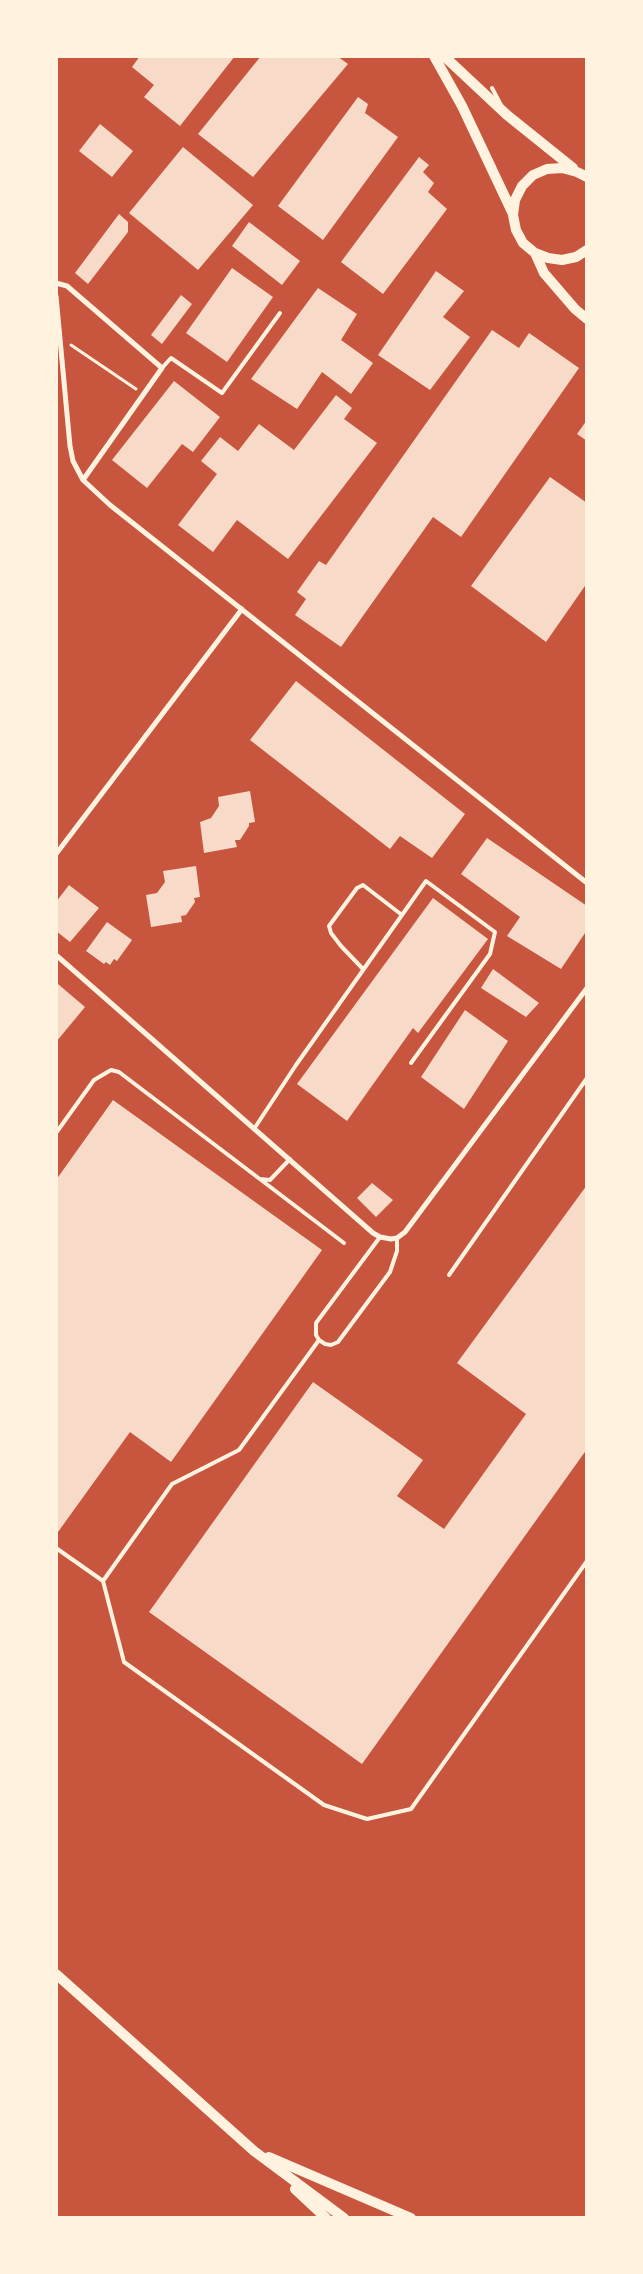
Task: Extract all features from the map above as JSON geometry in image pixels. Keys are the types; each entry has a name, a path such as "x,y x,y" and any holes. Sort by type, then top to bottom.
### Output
{"main road":[{"path":"434,56 462,106 513,215 516,230 523,243 534,253 544,272 575,309 587,319"},
{"path":"444,56 507,115 584,173"},
{"path":"513,215 515,200 522,186 533,176 547,169 555,168 584,173"},
{"path":"534,253 562,260 576,257 587,250"},
{"path":"56,1974 326,2218"},
{"path":"254,2151 344,2218"},
{"path":"254,2151 411,2218"}],"street":[{"path":"56,283 67,286 162,368 83,480"},
{"path":"56,296 70,446 74,461 83,480 110,505 587,883"},
{"path":"56,854 242,609"},
{"path":"56,955 380,1237 394,1238 405,1232 587,988"}],"lane":[{"path":"492,88 507,115"},
{"path":"162,368 171,358 222,393 280,313"},
{"path":"254,1129 363,969 426,881 495,932 490,954 411,1063"},
{"path":"363,969 341,946 331,933 329,926 357,888 363,885 402,915"},
{"path":"56,1133 94,1080 110,1070 120,1072 344,1244"},
{"path":"449,1275 587,1078"},
{"path":"260,1179 270,1180 290,1159"},
{"path":"380,1237 316,1323 314,1330 319,1340 331,1345 338,1342 390,1272 397,1251 394,1238"},
{"path":"103,1581 172,1484 239,1450 319,1340"},
{"path":"56,1548 103,1581 124,1662 324,1805 367,1819 411,1809 587,1561"}],"path":[{"path":"61,345 69,344 78,347 144,394"}],"building":[{"path":"140,56 235,56 180,126 144,97 154,85 132,67"},
{"path":"261,56 337,56 348,64 253,177 198,134"},
{"path":"358,97 368,104 365,113 398,137 323,240 278,206"},
{"path":"100,124 133,151 112,177 79,151"},
{"path":"183,147 253,205 198,270 129,213"},
{"path":"419,157 429,165 423,172 434,183 428,192 447,209 383,294 341,262"},
{"path":"119,214 128,222 128,232 88,284 75,273"},
{"path":"249,222 300,261 282,285 232,246"},
{"path":"232,268 273,297 227,362 186,333"},
{"path":"436,271 464,291 443,317 470,337 430,390 378,355"},
{"path":"318,288 357,314 341,340 373,363 351,394 322,372 297,409 251,379"},
{"path":"181,295 192,304 162,344 151,335"},
{"path":"492,330 519,348 529,333 579,368 461,537 433,517 341,647 295,615 306,599 297,592 319,561 326,565"},
{"path":"174,381 220,417 193,452 182,444 147,488 112,460"},
{"path":"336,395 352,408 344,419 377,443 288,559 237,520 213,552 178,525 217,474 201,461 220,437 238,451 259,424 294,450"},
{"path":"587,420 587,441 577,434"},
{"path":"550,477 587,503 587,583 546,642 471,586"},
{"path":"296,681 465,814 432,858 400,836 390,849 250,740"},
{"path":"250,791 255,822 249,823 240,840 235,840 237,847 204,853 200,822 211,818 219,806 218,797"},
{"path":"487,838 587,906 587,930 561,969 507,936 520,917 461,874"},
{"path":"196,866 200,897 194,898 195,902 186,915 181,916 182,922 151,927 146,895 157,893 165,882 163,871"},
{"path":"69,885 99,908 70,942 56,931 56,902"},
{"path":"433,898 488,939 418,1033 413,1028 347,1121 297,1084"},
{"path":"107,922 132,940 117,961 114,959 110,965 106,962 104,964 86,951"},
{"path":"493,969 539,1003 526,1017 481,988"},
{"path":"58,984 85,1007 56,1042 56,986"},
{"path":"465,1010 508,1041 464,1109 421,1077"},
{"path":"113,1100 322,1250 171,1462 130,1432 58,1532 56,1531 56,1180"},
{"path":"372,1183 393,1200 376,1217 357,1198"},
{"path":"587,1185 587,1449 362,1764 149,1612 313,1382 423,1460 397,1496 444,1529 526,1414 457,1363"}]}
